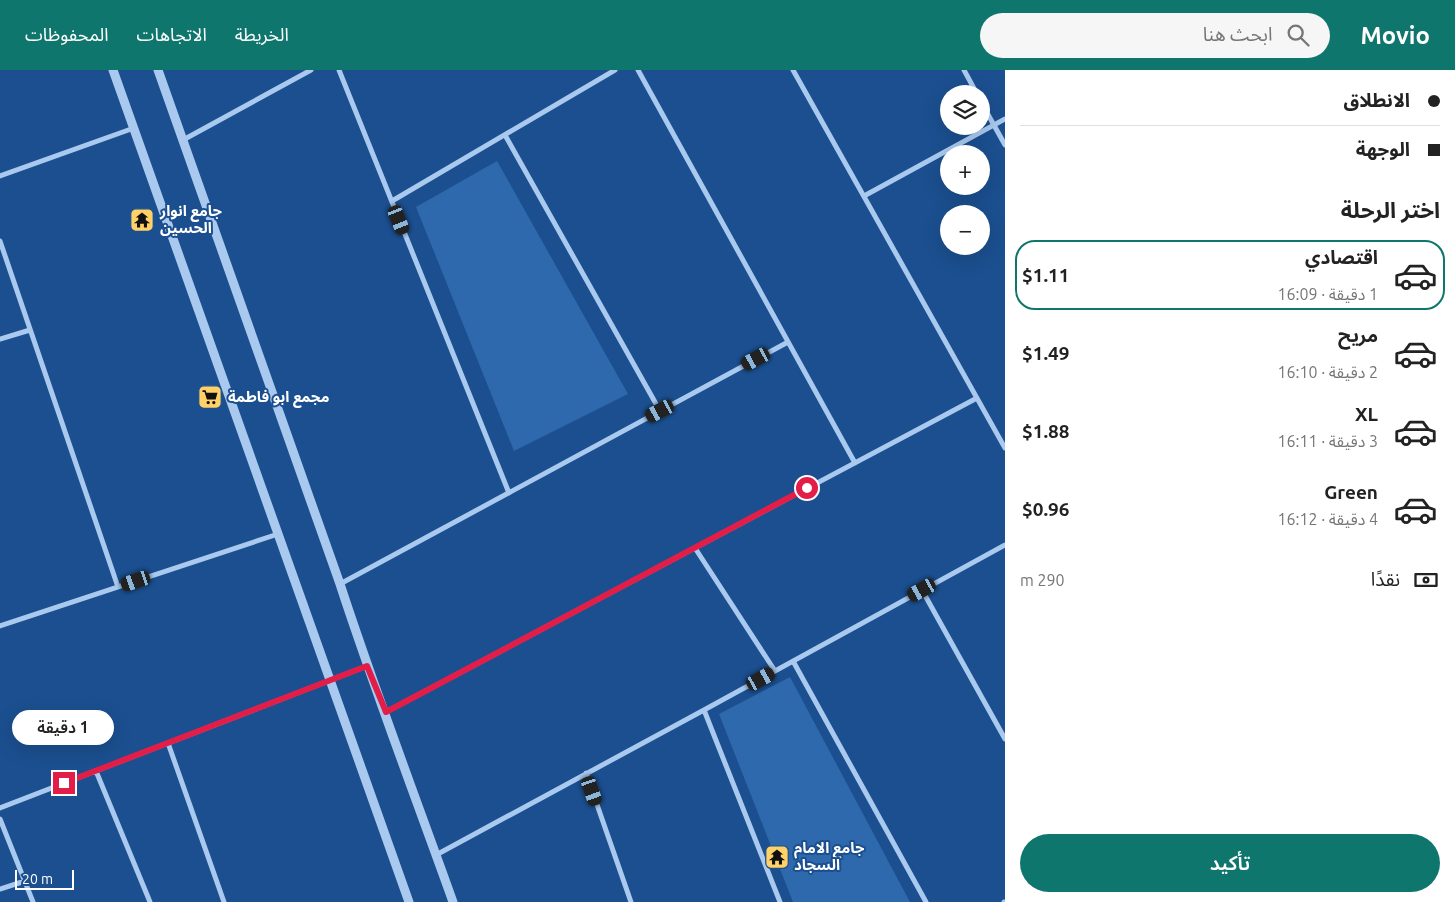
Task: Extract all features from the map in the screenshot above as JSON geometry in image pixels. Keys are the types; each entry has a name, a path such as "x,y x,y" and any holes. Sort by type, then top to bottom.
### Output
{"street":[{"path":"113,70 408,902"},
{"path":"158,70 340,584 367,666 386,712 453,902"},
{"path":"183,140 311,70"},
{"path":"339,70 509,493"},
{"path":"392,201 615,70"},
{"path":"638,70 855,463"},
{"path":"793,70 1005,446"},
{"path":"964,70 972,85"},
{"path":"990,119 1005,145"},
{"path":"864,196 1005,119"},
{"path":"0,176 134,128"},
{"path":"504,135 660,411"},
{"path":"0,241 118,587"},
{"path":"0,340 30,330"},
{"path":"340,584 788,342"},
{"path":"386,712 977,398"},
{"path":"0,626 278,534"},
{"path":"436,855 1005,545"},
{"path":"695,548 775,671"},
{"path":"922,590 1005,739"},
{"path":"793,661 926,902"},
{"path":"0,808 367,666"},
{"path":"704,710 780,902"},
{"path":"168,743 224,902"},
{"path":"96,771 150,902"},
{"path":"586,773 631,902"},
{"path":"0,819 33,902"},
{"path":"0,889 25,881"}],"shaded area":[{"path":"497,161 628,394 514,451 416,207"},
{"path":"790,677 910,902 793,902 719,714"}],"place":[{"name":"جامع انوار الحسين","path":"142,220"},
{"name":"مجمع ابو فاطمة","path":"210,397"},
{"name":"جامع الامام السجاد","path":"777,857"}],"route":[{"path":"64,783 367,666 386,712 807,488"}]}
